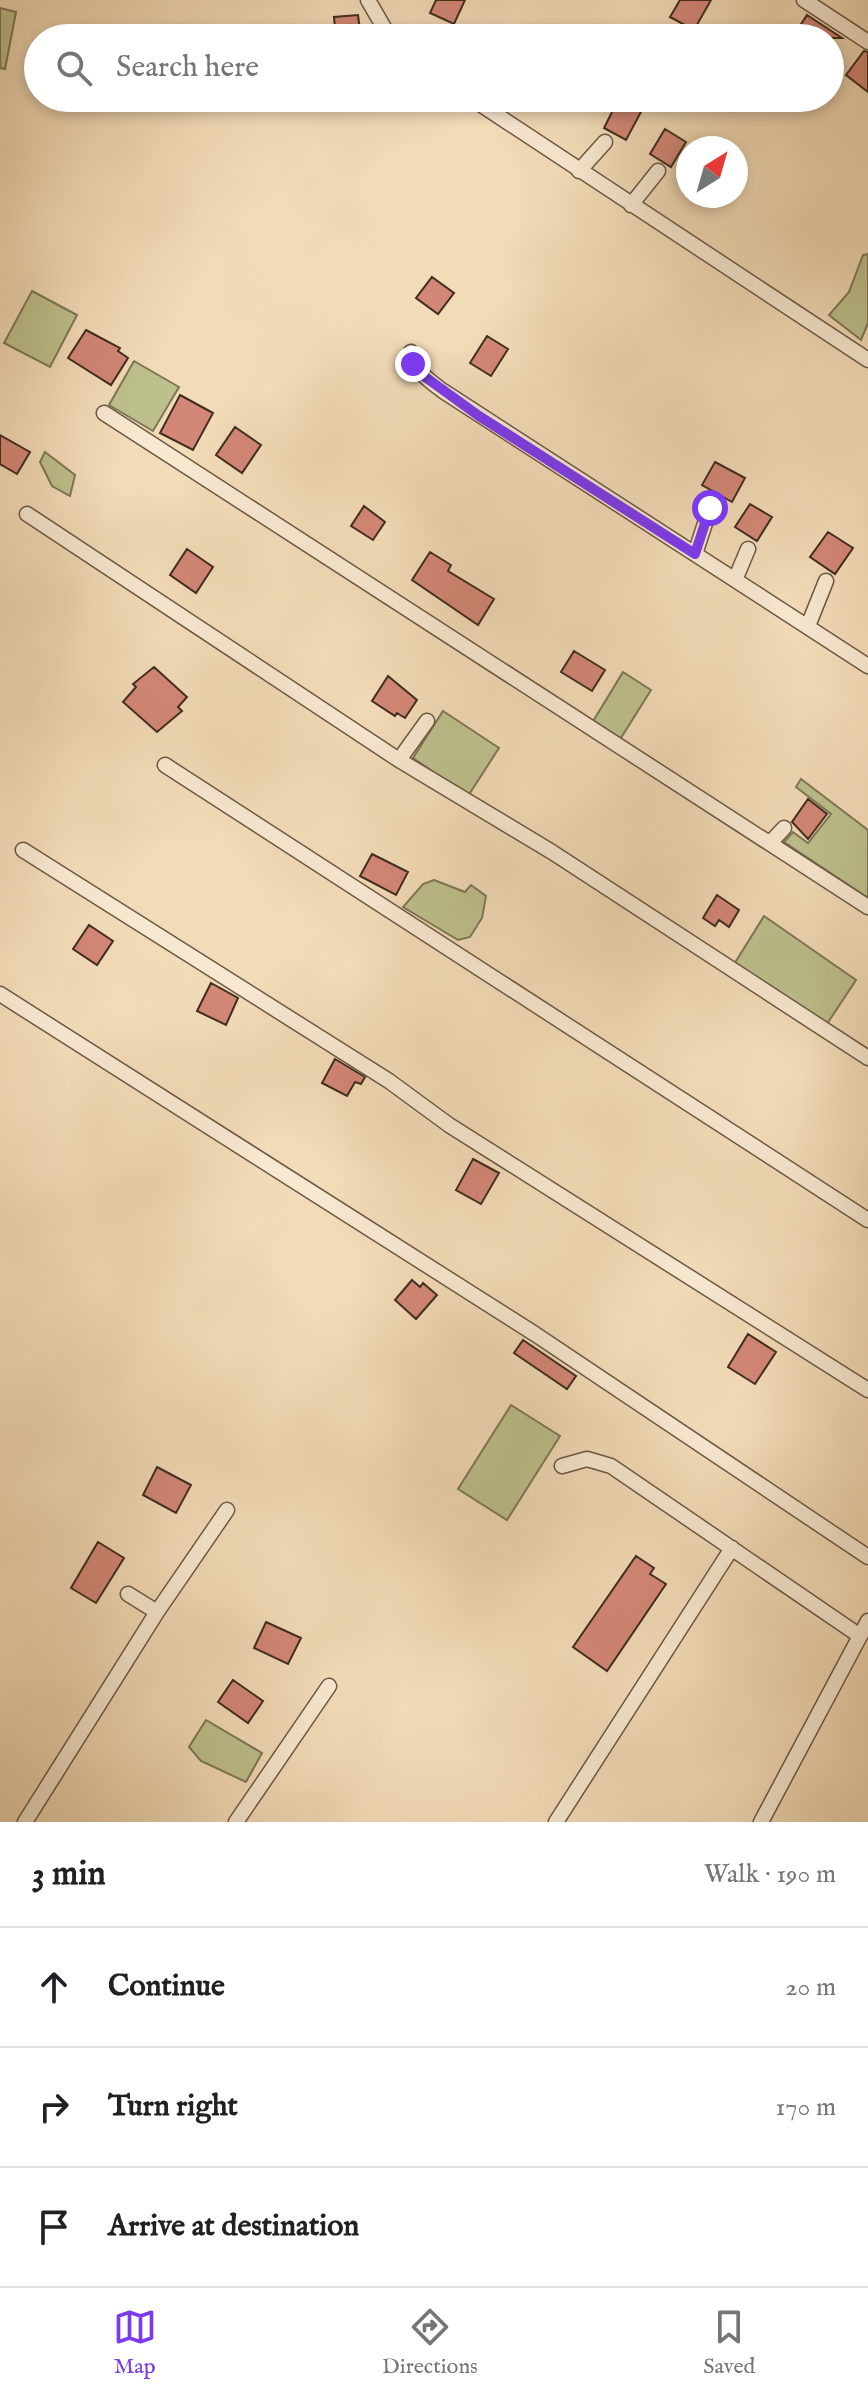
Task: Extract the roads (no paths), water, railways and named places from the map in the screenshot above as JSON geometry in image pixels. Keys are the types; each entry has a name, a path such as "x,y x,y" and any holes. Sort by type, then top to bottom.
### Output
{"street":[{"path":"368,0 382,24"},
{"path":"804,0 841,24"},
{"path":"844,26 868,42"},
{"path":"492,112 868,360"},
{"path":"579,171 605,142"},
{"path":"631,205 658,171"},
{"path":"411,352 413,364 421,374 443,391 868,666"},
{"path":"104,413 868,907"},
{"path":"695,554 710,508"},
{"path":"27,514 399,760 552,852 868,1058"},
{"path":"735,580 748,549"},
{"path":"808,626 826,581"},
{"path":"399,760 427,721"},
{"path":"165,765 868,1220"},
{"path":"771,842 784,828"},
{"path":"23,850 868,1390"},
{"path":"0,994 535,1334 868,1557"},
{"path":"562,1466 599,1460 860,1636"},
{"path":"25,1822 157,1612 227,1510"},
{"path":"556,1822 732,1548"},
{"path":"128,1594 157,1612"},
{"path":"761,1822 868,1621"},
{"path":"236,1822 329,1686"}]}
